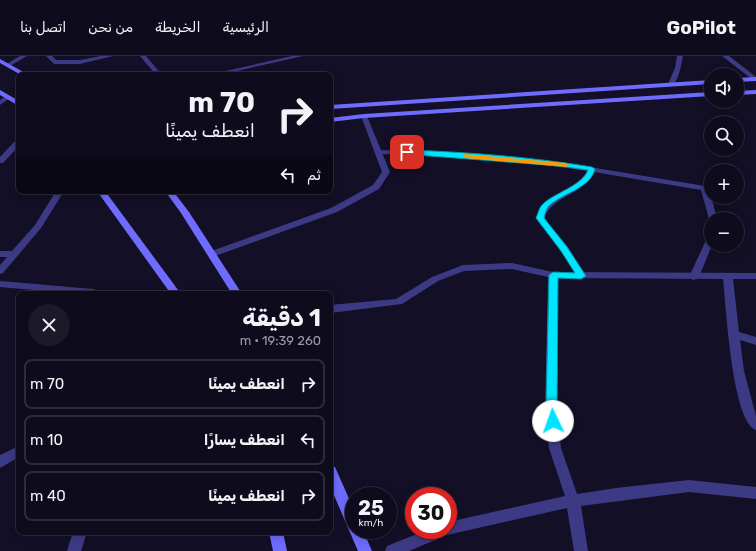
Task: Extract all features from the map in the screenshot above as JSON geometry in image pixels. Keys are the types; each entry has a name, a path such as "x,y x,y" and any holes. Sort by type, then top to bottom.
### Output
{"main road":[{"path":"0,61 20,72"},
{"path":"744,80 756,79"},
{"path":"333,107 704,82"},
{"path":"0,92 16,102"},
{"path":"744,93 756,92"},
{"path":"333,120 364,116 704,94"},
{"path":"103,194 174,291"},
{"path":"171,194 185,212 235,291"},
{"path":"333,478 345,505"},
{"path":"277,535 280,551"},
{"path":"360,539 366,551"}],"street":[{"path":"8,65 24,56"},
{"path":"49,56 54,62 80,62 110,56"},
{"path":"143,56 156,72"},
{"path":"230,72 257,68 284,58 300,56"},
{"path":"671,84 678,68 680,56"},
{"path":"725,56 756,79"},
{"path":"0,103 8,97"},
{"path":"212,254 334,210 376,187 386,172 364,116"},
{"path":"0,161 16,145"},
{"path":"378,152 443,154 559,164 705,188 711,212"},
{"path":"581,276 564,249 540,218 545,206 580,184 590,174 592,169"},
{"path":"0,271 38,226 58,194"},
{"path":"694,277 705,252"},
{"path":"0,254 14,254"},
{"path":"333,308 398,302 435,280 462,268 512,266 553,275 581,276 756,276"},
{"path":"553,275 551,408 555,448 573,501 581,551"},
{"path":"728,277 738,371 750,417 756,425"},
{"path":"0,284 81,291"},
{"path":"735,335 756,341"},
{"path":"2,456 16,452"},
{"path":"457,527 553,504 689,486 756,493"},
{"path":"74,551 79,535"},
{"path":"392,551 422,539"}],"slow traffic":[{"path":"465,156 566,165"}],"route":[{"path":"407,152 435,153 559,164 592,169 590,174 580,184 545,206 540,218 564,249 581,276 553,275 551,408 553,421"}]}
